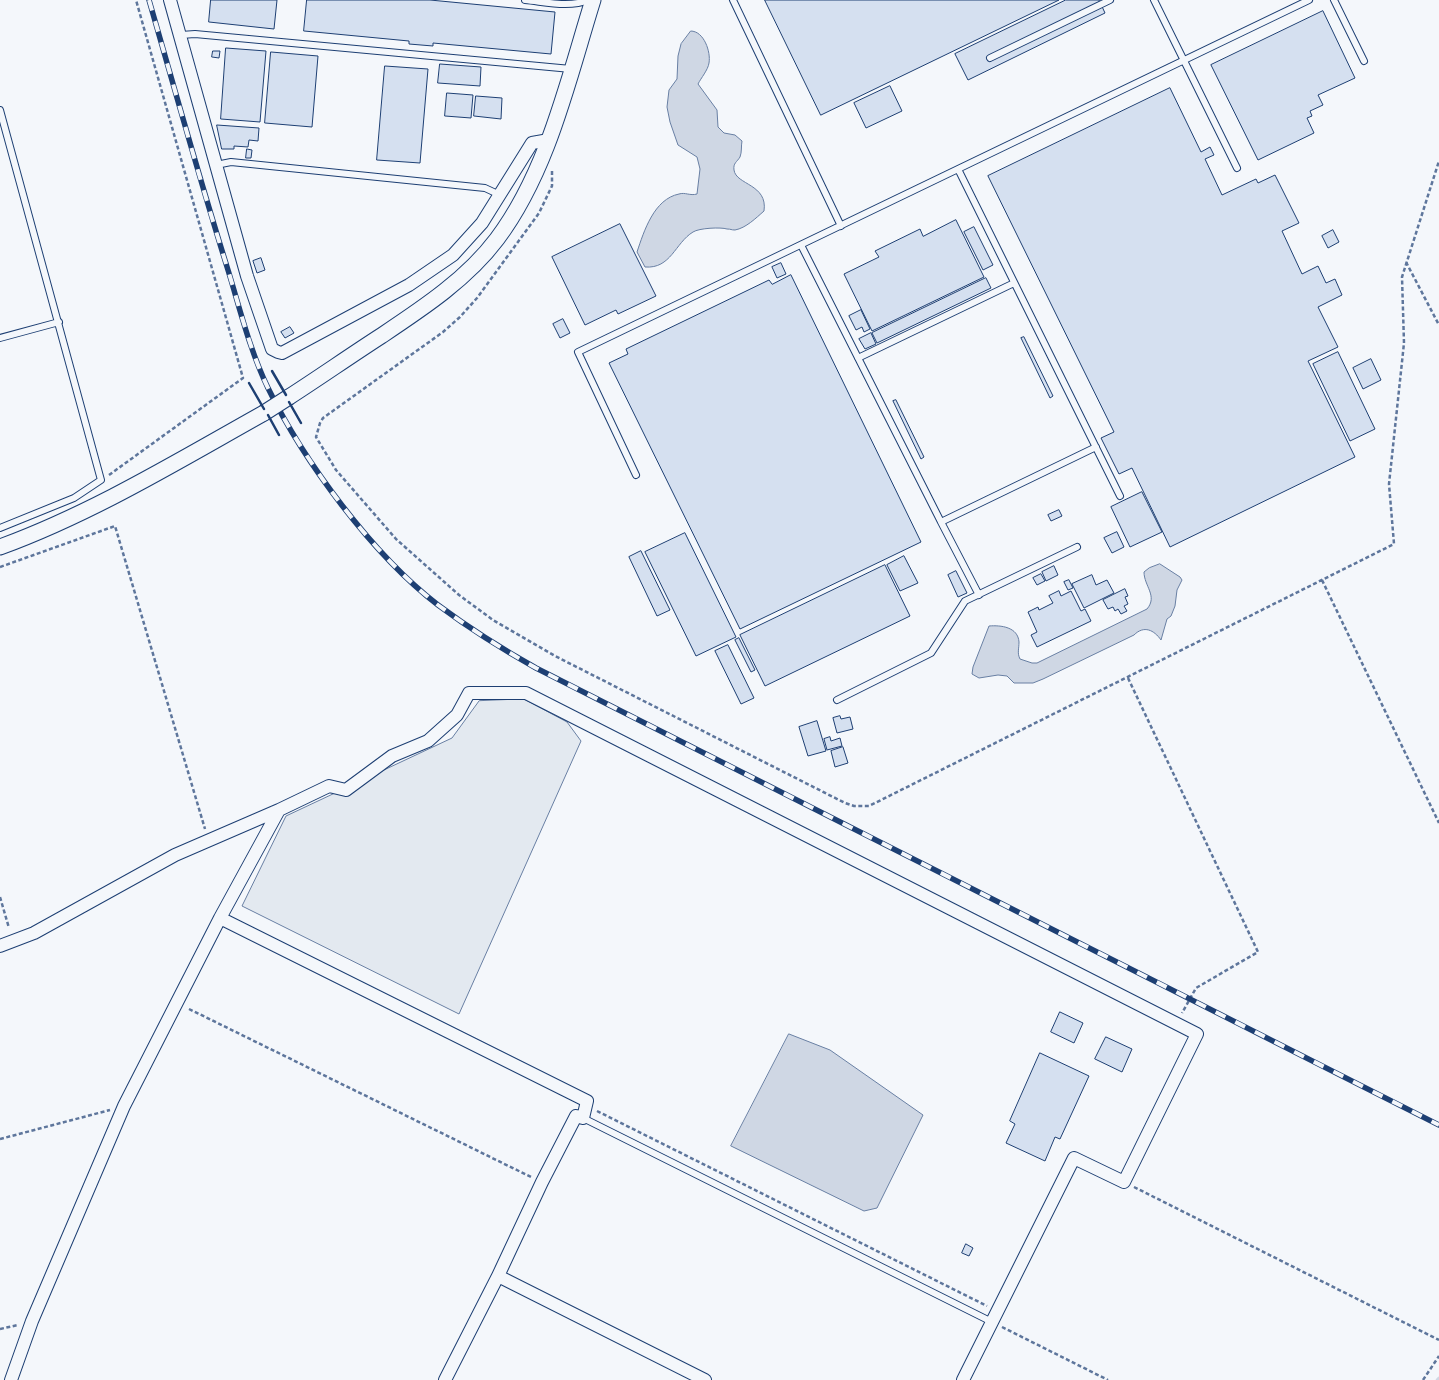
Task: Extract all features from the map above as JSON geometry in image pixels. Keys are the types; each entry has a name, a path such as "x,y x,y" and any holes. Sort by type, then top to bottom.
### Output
{"street":[{"path":"170,0 247,276 272,349 278,352 282,352 409,286 453,255 468,241 482,223 532,143 549,140"},
{"path":"0,547 104,501 160,472 264,413 434,300 475,264 497,240 521,202 549,140 593,0"},
{"path":"0,946 34,933 175,855 208,840 279,810 329,786 346,790 392,756 428,741 457,715 469,693 526,693 1196,1034 1124,1182 1074,1158 963,1380"},
{"path":"11,1380 32,1321 124,1106 220,918 279,810"},
{"path":"220,918 587,1101 585,1112 576,1116 542,1182 498,1276 445,1380"},
{"path":"498,1276 705,1380"}],"lane":[{"path":"525,0 580,4 589,0"},
{"path":"733,0 841,226"},
{"path":"990,58 1110,0"},
{"path":"1154,0 1237,168"},
{"path":"636,475 578,352 1309,0"},
{"path":"1334,0 1364,61"},
{"path":"181,35 195,34 572,69"},
{"path":"0,110 102,480 74,498 0,528"},
{"path":"216,165 231,162 485,188 500,195"},
{"path":"958,169 1120,496"},
{"path":"801,245 979,594"},
{"path":"858,358 1014,284"},
{"path":"0,338 59,322"},
{"path":"941,522 1096,447"},
{"path":"837,700 931,653 965,601 1077,548"},
{"path":"585,1112 995,1316"}],"path":[{"path":"102,480 243,378 136,0"},
{"path":"552,186 539,213 478,298 443,332 323,418 316,437 336,470 396,539 459,595 493,620 554,656 854,806 870,806 1394,544 1389,484 1404,343 1402,277 1439,161"},
{"path":"1406,261 1439,325"},
{"path":"0,567 115,526 208,840"},
{"path":"1322,580 1439,823"},
{"path":"1128,678 1258,952 1196,988 1177,1024"},
{"path":"0,897 13,942"},
{"path":"177,1003 542,1182"},
{"path":"0,1139 124,1106"},
{"path":"585,1112 995,1316 1108,1380"},
{"path":"1124,1182 1439,1340"},
{"path":"1423,1380 1439,1356"}],"shaded area":[{"path":"691,31 700,34 706,43 709,53 708,66 698,84 717,110 718,127 724,133 735,135 742,141 741,155 735,164 734,170 740,179 757,190 761,195 764,202 764,211 739,229 710,228 693,232 667,260 654,267 645,267 637,252 651,217 663,202 670,197 681,194 697,194 700,169 697,157 678,145 667,107 669,90 677,79 678,56 681,44"},
{"path":"1160,564 1182,580 1177,590 1175,606 1171,616 1167,619 1161,640 1152,631 1141,630 1033,683 1014,683 1007,676 998,675 979,678 972,674 989,626 1008,628 1016,633 1019,642 1018,653 1020,659 1037,663 1147,609 1150,604 1151,595 1144,572"},
{"path":"524,699 567,722 581,741 459,1014 242,906 286,816 452,738 479,701"},
{"path":"789,1034 830,1050 923,1115 877,1208 864,1211 731,1146"}],"building":[{"path":"211,0 277,0 274,29 209,22"},
{"path":"307,0 430,0 555,12 551,54 433,43 433,46 409,44 409,41 304,31"},
{"path":"765,0 1059,0 821,115"},
{"path":"1066,0 1099,0 1105,13 968,80 955,54"},
{"path":"1323,11 1355,78 1318,95 1323,105 1310,111 1312,116 1307,118 1314,133 1258,160 1211,65"},
{"path":"226,48 266,51 260,122 221,119"},
{"path":"213,51 220,51 219,58 212,57"},
{"path":"271,52 318,56 312,127 265,123"},
{"path":"440,64 481,67 480,86 438,83"},
{"path":"385,66 428,69 420,163 377,160"},
{"path":"890,86 902,111 866,128 854,103"},
{"path":"1170,88 1201,152 1210,147 1214,155 1205,159 1222,195 1256,179 1258,183 1275,175 1299,223 1282,231 1302,274 1318,266 1326,283 1335,279 1342,295 1318,307 1338,347 1308,361 1355,457 1170,547 1132,468 1119,474 1101,438 1114,432 988,176"},
{"path":"447,93 473,95 471,118 445,116"},
{"path":"476,96 502,98 501,119 474,116"},
{"path":"217,125 259,128 258,141 249,140 248,147 234,146 234,149 222,149"},
{"path":"247,149 252,150 251,158 246,158"},
{"path":"956,220 984,277 872,331 844,274 879,257 875,251 920,229 923,236"},
{"path":"620,224 656,296 618,314 616,310 585,325 552,257"},
{"path":"974,227 993,265 983,270 964,232"},
{"path":"1333,230 1339,242 1328,248 1322,236"},
{"path":"261,258 265,270 257,273 253,261"},
{"path":"781,263 786,274 777,278 772,267"},
{"path":"791,275 921,542 740,629 609,363 628,354 626,349 769,280 772,284"},
{"path":"986,278 991,288 877,343 872,333"},
{"path":"861,310 870,329 864,332 862,327 856,330 849,316"},
{"path":"563,319 570,333 560,338 553,324"},
{"path":"290,327 294,333 285,338 281,332"},
{"path":"871,333 876,344 865,349 859,339"},
{"path":"1024,337 1053,396 1050,398 1021,338"},
{"path":"1338,352 1375,429 1350,441 1313,364"},
{"path":"1371,359 1381,380 1363,389 1353,368"},
{"path":"896,400 924,457 921,459 893,401"},
{"path":"1142,492 1162,532 1130,547 1111,507"},
{"path":"1059,510 1062,516 1051,521 1048,515"},
{"path":"1117,532 1124,547 1112,553 1104,538"},
{"path":"685,533 736,637 696,656 645,552"},
{"path":"641,551 670,610 657,616 629,557"},
{"path":"904,556 918,583 900,591 887,565"},
{"path":"885,565 910,616 765,686 740,635"},
{"path":"1054,566 1058,575 1046,581 1042,572"},
{"path":"956,571 967,593 958,597 948,575"},
{"path":"1041,574 1045,581 1037,585 1033,578"},
{"path":"1092,575 1096,585 1107,580 1114,593 1084,608 1072,584"},
{"path":"1069,580 1073,588 1068,590 1064,582"},
{"path":"1125,589 1128,596 1125,597 1128,604 1124,606 1127,611 1121,614 1118,609 1115,611 1113,607 1108,609 1103,600"},
{"path":"1059,591 1061,596 1071,591 1081,611 1085,609 1091,621 1037,647 1031,635 1037,632 1028,612 1038,607 1039,610 1053,603 1049,596"},
{"path":"739,638 755,670 751,672 735,640"},
{"path":"728,645 754,698 741,704 715,651"},
{"path":"840,716 841,719 850,717 853,729 837,733 833,718"},
{"path":"817,721 826,751 808,756 799,727"},
{"path":"830,737 831,741 840,738 842,746 827,750 824,739"},
{"path":"843,747 848,763 835,767 831,751"},
{"path":"1060,1012 1083,1023 1074,1043 1051,1032"},
{"path":"1106,1037 1132,1049 1122,1072 1095,1059"},
{"path":"1040,1053 1089,1076 1060,1139 1055,1137 1045,1161 1006,1143 1015,1124 1010,1121"},
{"path":"966,1244 973,1248 969,1256 962,1253"}],"railway":[{"path":"149,0 246,330 268,388 301,446 342,506 389,560 438,605 498,646 536,668 1439,1125"}],"wall":[{"path":"272,371 286,395"},
{"path":"249,383 264,409"},
{"path":"289,402 301,423"},
{"path":"268,415 279,435"}]}
